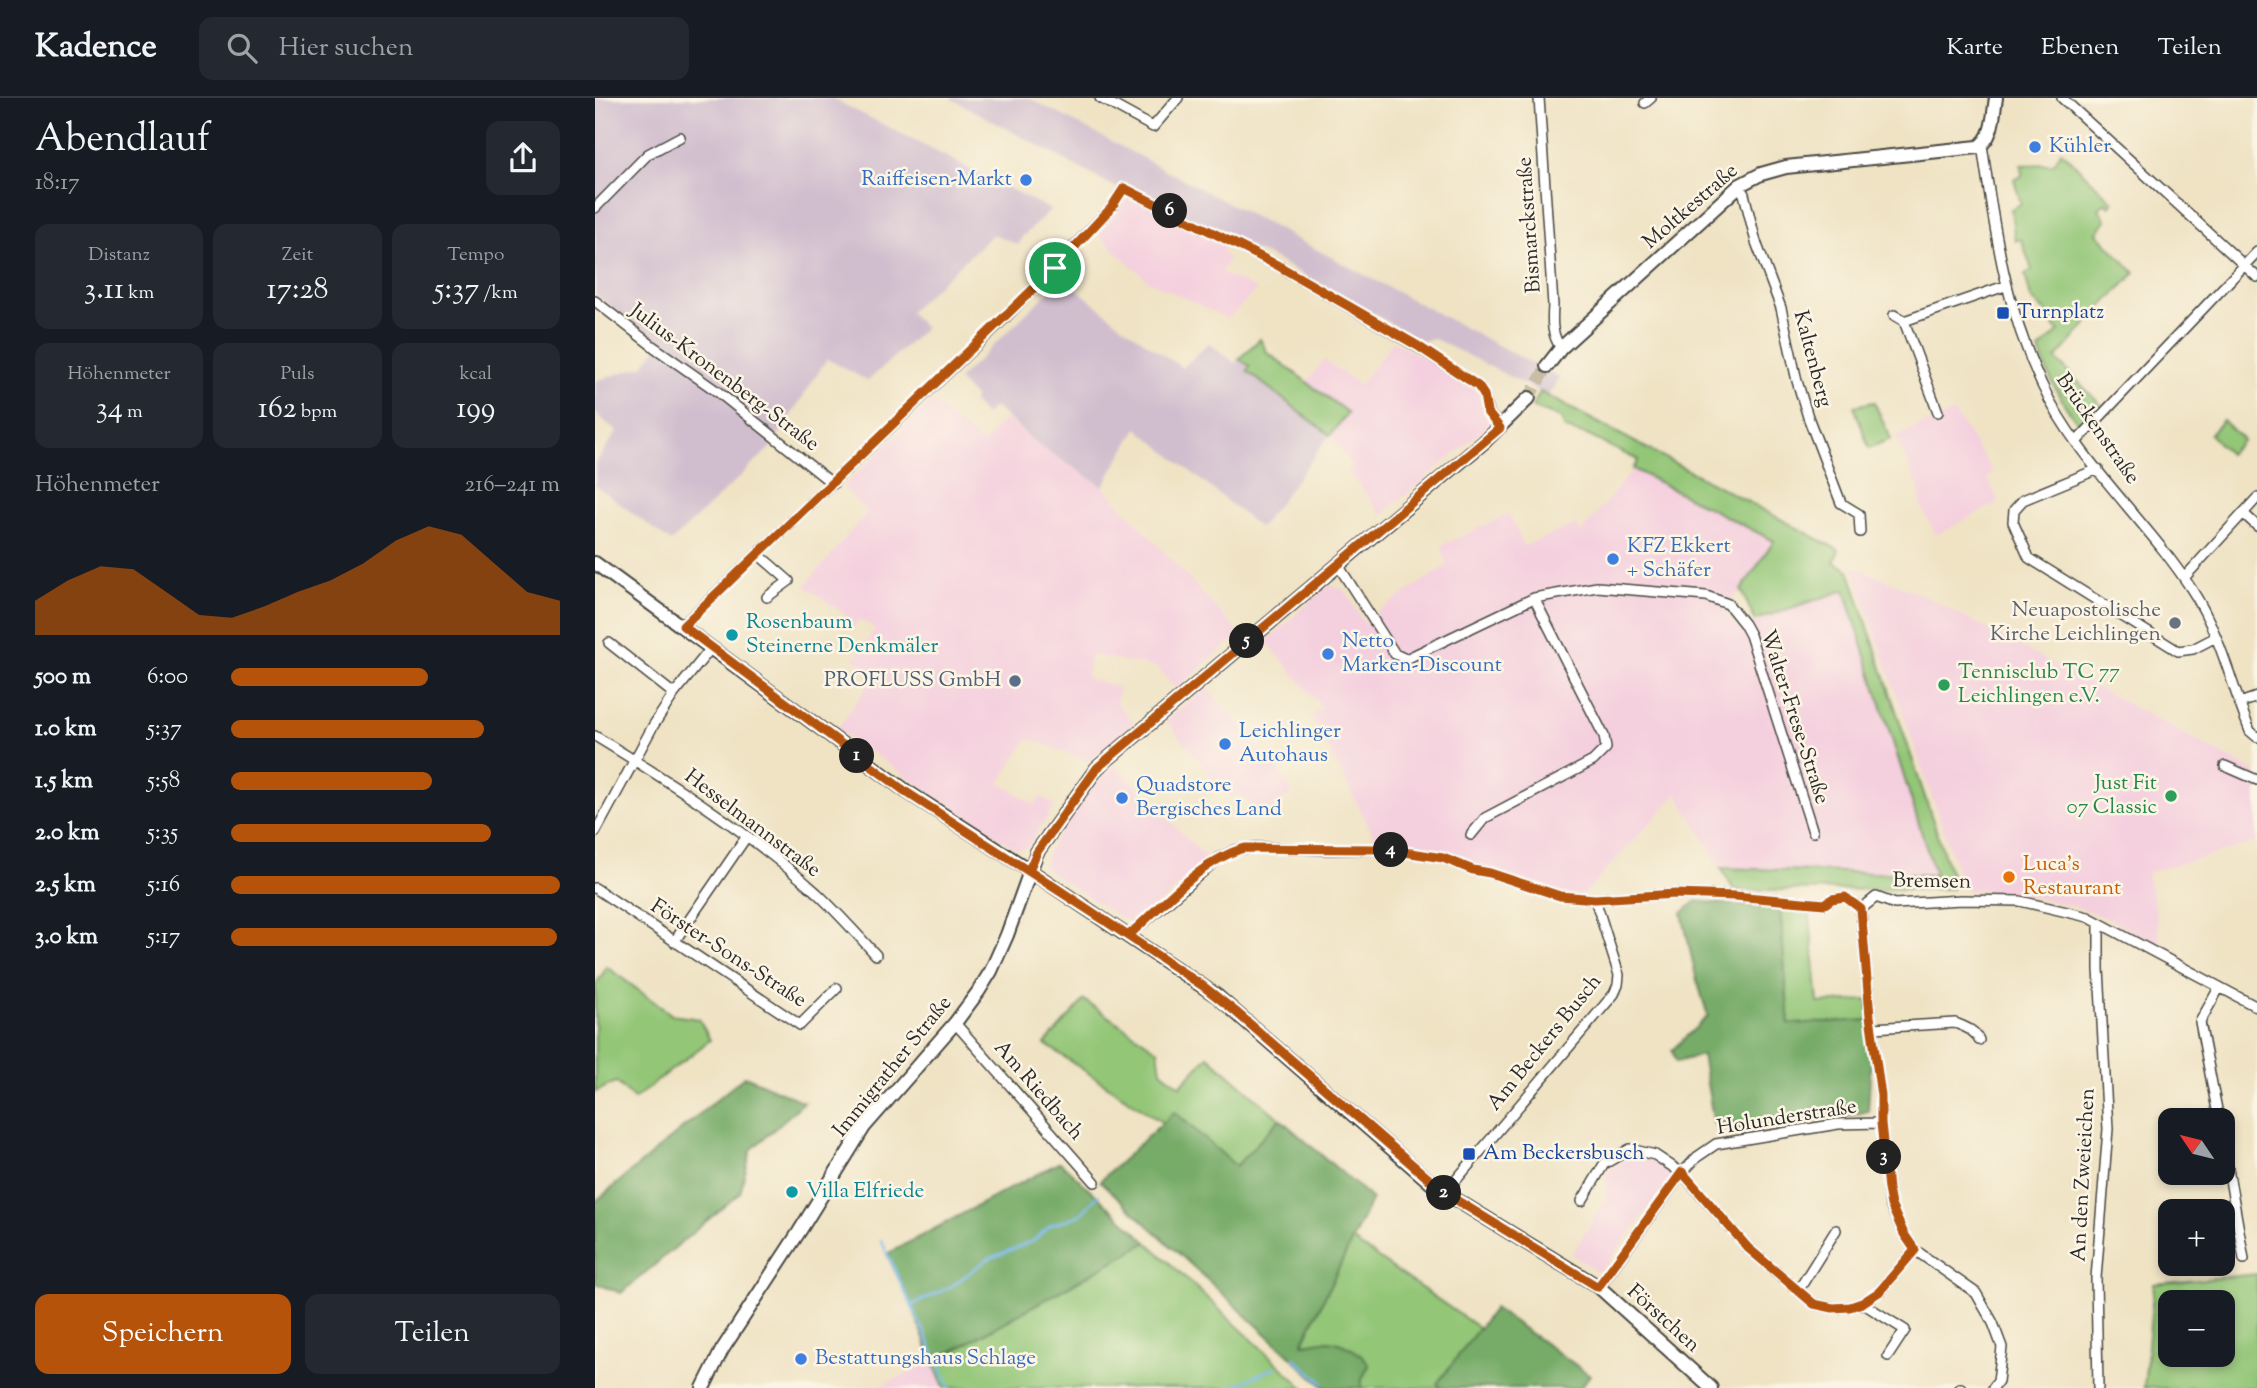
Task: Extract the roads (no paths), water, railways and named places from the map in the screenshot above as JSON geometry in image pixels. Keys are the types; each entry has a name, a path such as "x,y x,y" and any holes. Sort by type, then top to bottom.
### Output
{"street":[{"path":"1100,98 1153,127"},
{"path":"1153,127 1168,98"},
{"path":"1153,127 1178,98"},
{"name":"Bismarckstraße","path":"1539,98 1552,324 1554,337 1561,348"},
{"name":"Brückenstraße","path":"1996,98 1990,133 1982,145 1999,256 2005,286 2042,386 2077,441 2184,578 2204,609 2217,637 2250,731 2257,737"},
{"path":"2062,98 2257,277"},
{"path":"595,208 648,154 680,137"},
{"name":"Moltkestraße","path":"1547,366 1561,348 1739,186 1761,174 1786,167 1972,149 1982,145"},
{"name":"Kaltenberg","path":"1739,186 1744,194 1752,230 1780,309 1808,417 1841,503 1859,514 1860,532"},
{"path":"683,626 1055,268 1111,208 1124,188 1277,265 1418,346 1478,386 1484,395 1487,412 1500,428"},
{"path":"2077,441 2257,252"},
{"path":"1904,321 2005,286"},
{"name":"Julius-Kronenberg-Straße","path":"595,300 654,347 719,391 833,484"},
{"path":"1894,315 1904,321 1938,412"},
{"path":"1029,870 1037,852 1097,768 1500,428 1529,398"},
{"path":"2098,469 2023,500 2014,510 2013,522 2029,558 2178,651 2193,649 2217,637"},
{"path":"2184,578 2257,498"},
{"path":"2243,513 2257,526"},
{"path":"758,554 789,581 767,597"},
{"name":"Förstchen","path":"595,562 906,792 1203,986 1445,1193 1598,1287 1711,1388"},
{"name":"Walter-Frese-Straße","path":"1338,565 1395,654 1409,659 1534,598 1553,593 1604,586 1706,596 1728,604 1750,635 1813,832"},
{"path":"1471,835 1485,818 1593,761 1606,748 1604,736 1534,598"},
{"path":"610,643 674,694"},
{"path":"595,833 653,726 674,694 712,647"},
{"path":"2240,703 2257,697"},
{"name":"Hesselmannstraße","path":"595,736 747,836 816,893 876,955"},
{"path":"2225,766 2257,780"},
{"path":"674,942 747,836"},
{"name":"Bremsen","path":"1128,936 1203,870 1228,853 1245,848 1380,849 1443,858 1473,870 1560,896 1595,899 1676,894 1825,904 1832,899 1845,897 1861,909 1876,897 1895,904 1961,900 2020,901 2073,913 2099,923 2257,1007"},
{"name":"Immigrather Straße","path":"703,1388 722,1350 864,1127 955,1023 991,971 1029,870"},
{"name":"Förster-Sons-Straße","path":"595,888 800,1026 837,988"},
{"name":"Am Beckers Busch","path":"1445,1193 1618,985 1619,975 1595,899"},
{"path":"1861,909 1891,1205 1904,1234 1915,1250 1976,1293 1993,1323 2003,1347 1998,1381 1993,1388"},
{"name":"An den Zweieichen","path":"2098,1388 2096,1278 2108,1129 2099,923"},
{"path":"2216,1108 2200,1022 2218,988"},
{"name":"Am Riedbach","path":"955,1023 1095,1182"},
{"path":"1873,1028 1955,1023 1968,1028 1979,1040"},
{"name":"Holunderstraße","path":"1598,1287 1682,1172 1716,1144 1837,1124 1881,1123"},
{"path":"1582,1201 1604,1164 1630,1149 1655,1156 1682,1172 1748,1248 1798,1291 1814,1304 1833,1308 1862,1303 1879,1292 1915,1250"},
{"path":"2231,1185 2244,1259"},
{"path":"1798,1291 1836,1230"},
{"path":"1862,1303 1905,1330 1888,1356"}],"waterway":[{"path":"912,1305 952,1286 986,1260 1033,1241 1051,1225 1080,1215 1099,1195"},
{"path":"881,1240 950,1388"},
{"path":"1294,1358 1323,1383"},
{"path":"1230,1388 1275,1367"}],"tunnel":[{"path":"1529,398 1547,366"}],"place":[{"name":"Kühler","path":"2035,147"},
{"name":"Raiffeisen-Markt","path":"1026,180"},
{"name":"Turnplatz","path":"2003,313"},
{"name":"KFZ Ekkert + Schäfer","path":"1613,559"},
{"name":"Neuapostolische Kirche Leichlingen","path":"2175,623"},
{"name":"Rosenbaum Steinerne Denkmäler","path":"732,635"},
{"name":"Netto Marken-Discount","path":"1328,654"},
{"name":"PROFLUSS GmbH","path":"1015,681"},
{"name":"Tennisclub TC 77 Leichlingen e.V.","path":"1944,685"},
{"name":"Leichlinger Autohaus","path":"1225,744"},
{"name":"Just Fit 07 Classic","path":"2171,796"},
{"name":"Quadstore Bergisches Land","path":"1122,798"},
{"name":"Luca's Restaurant","path":"2009,877"},
{"name":"Am Beckersbusch","path":"1469,1154"},
{"name":"Villa Elfriede","path":"792,1192"},
{"name":"Bestattungshaus Schlage","path":"801,1359"}]}
